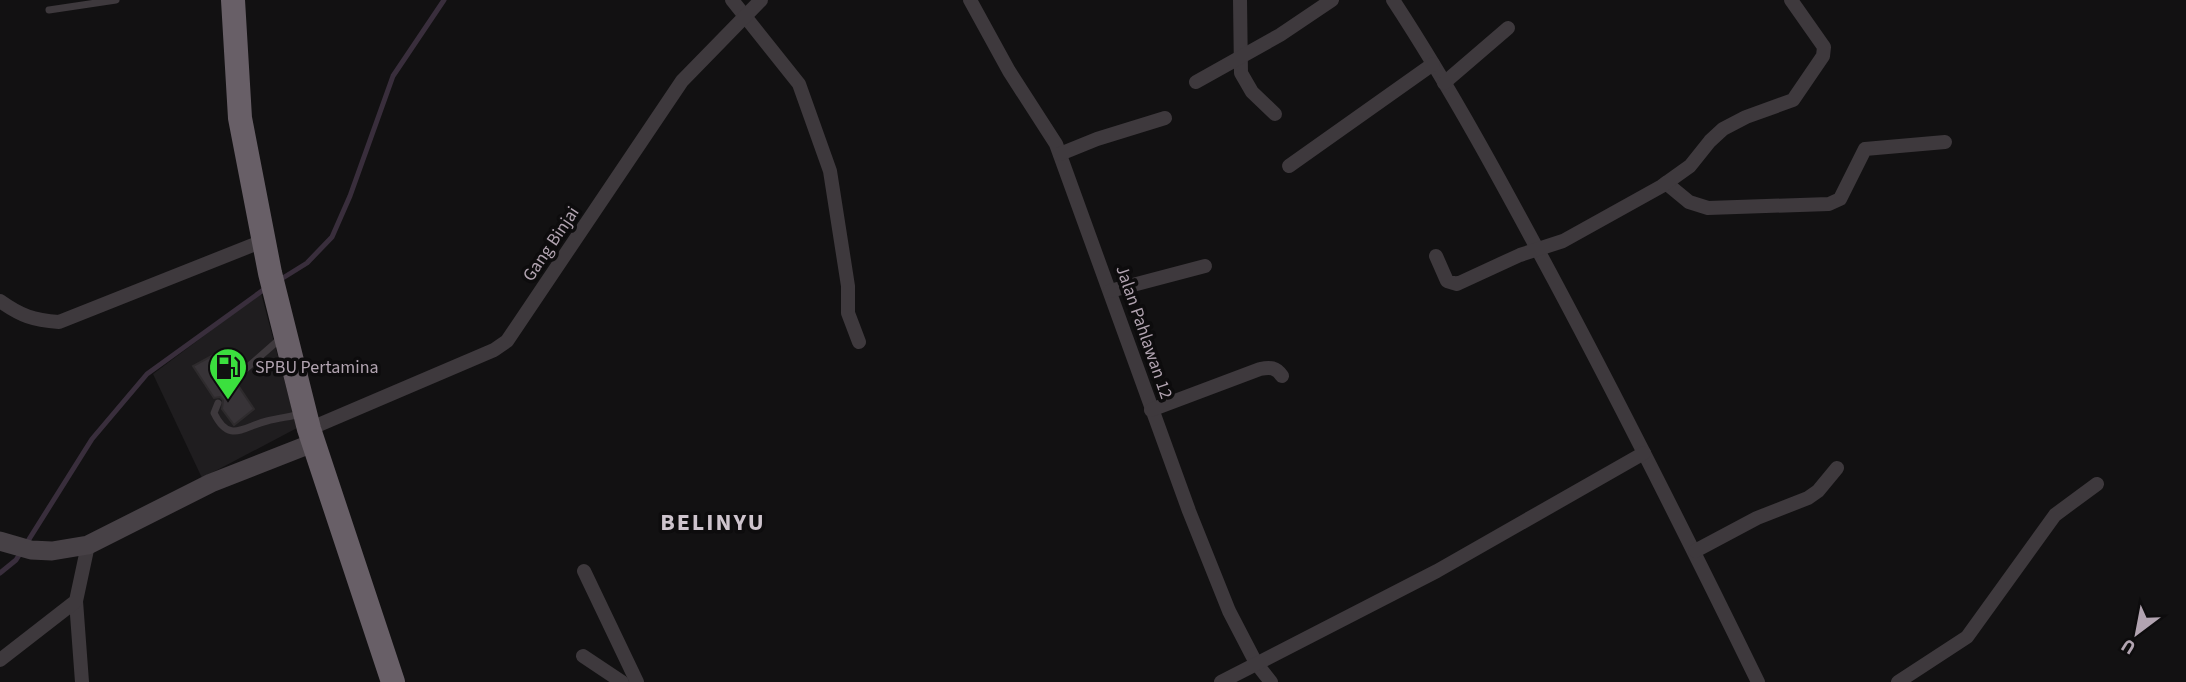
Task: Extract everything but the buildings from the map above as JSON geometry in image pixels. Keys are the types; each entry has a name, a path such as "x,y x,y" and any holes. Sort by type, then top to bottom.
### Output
{"highway":[{"path":"233,0 240,118 263,241 309,428 393,682"}],"street":[{"path":"732,0 799,84 830,171 848,286 848,313 859,342"},
{"name":"Gang Binjai","path":"309,428 494,350 507,341 682,80 761,0"},
{"name":"Jalan Pahlawan 12","path":"970,0 1009,71 1056,144 1151,410 1229,611 1256,663 1271,682"},
{"path":"1240,0 1241,73 1245,83 1275,114"},
{"path":"1196,82 1280,35 1332,0"},
{"path":"1393,0 1433,64 1538,250 1695,551 1758,682"},
{"path":"1436,256 1447,281 1457,284 1520,256 1563,241 1666,183 1690,166 1723,129 1746,117 1793,100 1823,56 1824,47 1791,0"},
{"path":"1444,83 1508,28"},
{"path":"1289,166 1433,64"},
{"path":"1060,154 1097,139 1165,118"},
{"path":"1666,183 1689,202 1708,208 1829,205 1840,199 1865,149 1945,142"},
{"path":"0,301 20,315 39,321 59,322 263,241"},
{"path":"1110,291 1205,266"},
{"path":"1151,410 1260,369 1270,367 1279,371 1282,376"},
{"path":"15,546 52,551 88,544 211,483 309,428"},
{"path":"1221,682 1437,571 1644,453"},
{"path":"1695,551 1757,518 1808,498 1818,491 1837,468"},
{"path":"1898,682 1967,637 2055,515 2097,484"},
{"path":"82,682 76,601 88,544"},
{"path":"583,571 637,682"},
{"path":"0,660 76,601"},
{"path":"583,656 622,682"}],"lane":[{"path":"49,10 116,0"},
{"path":"234,379 285,334"},
{"path":"218,403 214,413 219,423 232,431 242,431 263,422 309,428"}],"shaded area":[{"name":"SPBU Pertamina","path":"261,293 297,428 202,478 153,374"}],"waterway":[{"path":"278,281 307,263 332,237 350,196 393,76 444,0"},
{"path":"0,573 16,560 92,439 147,374 266,288"}],"place":[{"name":"SPBU Pertamina","path":"228,401"}],"district":[{"name":"BELINYU","path":"713,522"}]}
